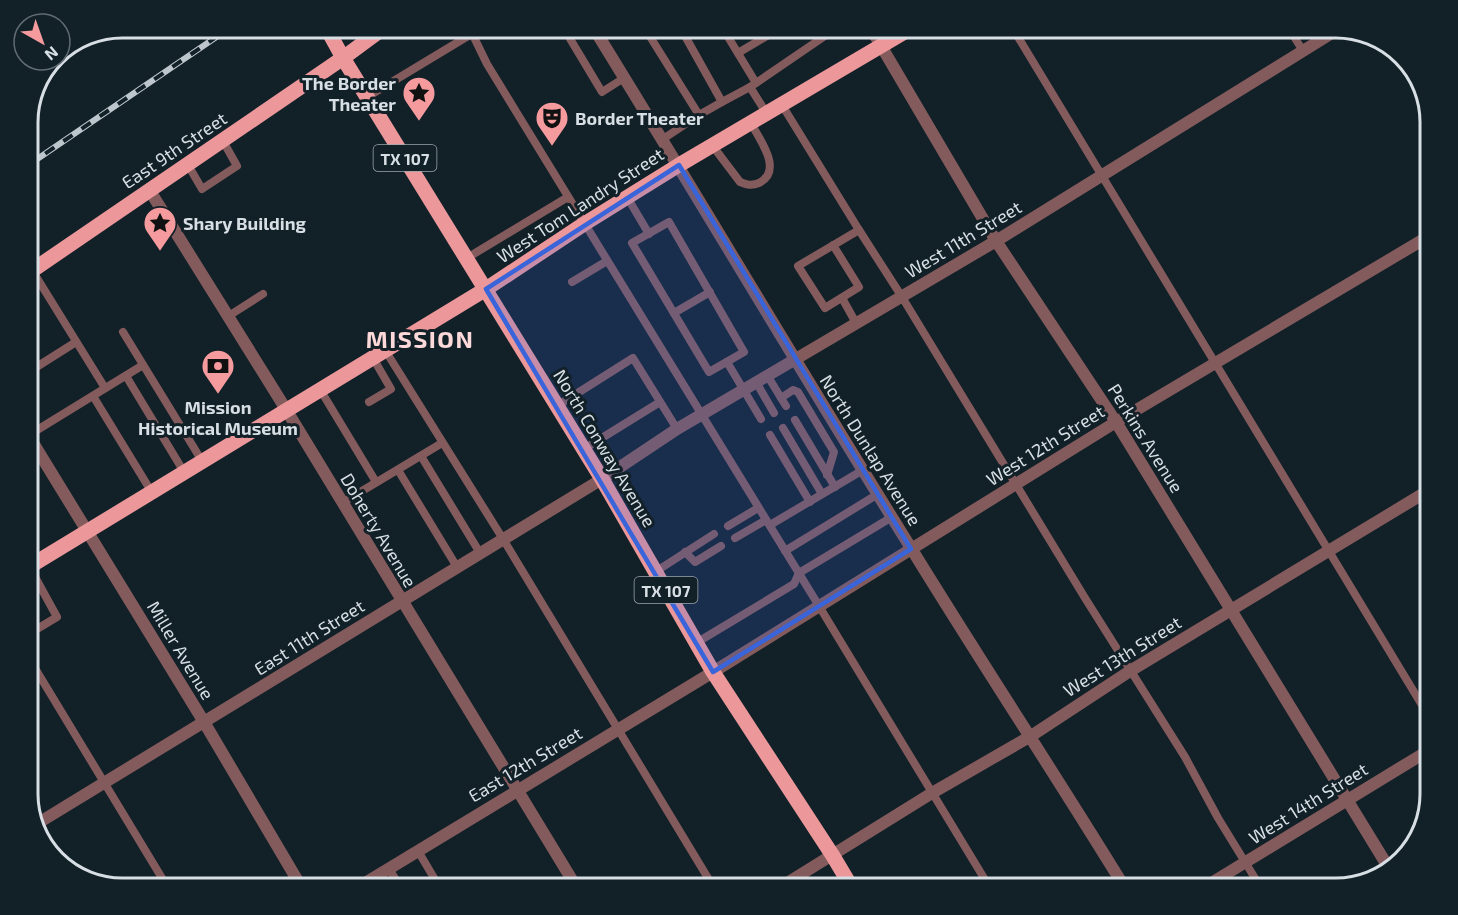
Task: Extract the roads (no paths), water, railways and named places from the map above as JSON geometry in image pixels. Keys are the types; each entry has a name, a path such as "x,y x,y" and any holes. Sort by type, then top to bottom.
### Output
{"main road":[{"name":"North Conway Avenue","path":"332,38 584,449 713,672 846,878"},
{"name":"East 9th Street","path":"38,267 370,38"},
{"name":"West Tom Landry Street","path":"38,561 321,391 486,289 679,165 895,38"}],"street":[{"name":"North Dunlap Avenue","path":"600,38 911,549 1119,878"},
{"name":"Perkins Avenue","path":"877,38 996,241 1116,422 1385,862"},
{"name":"West 11th Street","path":"602,479 677,429 996,241 1324,38"},
{"name":"Doherty Avenue","path":"150,191 287,411 571,878"},
{"name":"West 12th Street","path":"713,672 1116,422 1420,242"},
{"name":"Miller Avenue","path":"38,450 296,878"},
{"name":"East 11th Street","path":"42,821 602,479"},
{"name":"West 13th Street","path":"796,878 932,793 1031,736 1130,671 1420,496"},
{"name":"East 12th Street","path":"373,878 713,672"},
{"name":"West 14th Street","path":"1220,878 1420,755"}],"lane":[{"path":"367,97 459,38"},
{"path":"475,38 487,64 984,878"},
{"path":"570,38 602,92 624,78"},
{"path":"651,38 699,115"},
{"path":"686,38 722,102"},
{"path":"729,38 766,114"},
{"path":"738,53 763,38"},
{"path":"663,139 699,115 753,85 822,38"},
{"path":"1019,38 1420,702"},
{"path":"1295,38 1303,51"},
{"path":"782,105 1185,757 1256,878"},
{"path":"712,145 740,182 747,185 760,182 768,174 770,162 751,123"},
{"path":"188,165 202,189 237,166 223,141"},
{"path":"467,258 568,197"},
{"path":"627,197 649,234"},
{"path":"669,222 710,292 744,352 709,372 632,243 669,222"},
{"path":"833,245 859,287 825,308 798,266 833,245 858,230"},
{"path":"572,282 607,261"},
{"path":"38,284 105,388"},
{"path":"674,313 710,292"},
{"path":"227,317 263,294"},
{"path":"842,298 856,323"},
{"path":"123,332 202,461"},
{"path":"38,366 76,342"},
{"path":"369,402 391,389 379,354"},
{"path":"379,354 442,443 503,539 708,878"},
{"path":"557,406 633,358 677,429"},
{"path":"727,362 761,419"},
{"path":"38,428 143,364"},
{"path":"126,376 184,472"},
{"path":"761,379 786,406"},
{"path":"761,379 774,413"},
{"path":"781,398 793,390 798,393 834,452 827,475"},
{"path":"321,391 376,482"},
{"path":"93,396 151,491"},
{"path":"584,449 660,402"},
{"path":"795,420 835,487"},
{"path":"783,428 822,494"},
{"path":"770,435 810,502"},
{"path":"342,503 442,443"},
{"path":"421,456 480,553"},
{"path":"398,470 457,567"},
{"path":"735,538 810,502 863,470"},
{"path":"786,551 878,494"},
{"path":"728,526 758,508"},
{"path":"696,643 794,584 799,573 892,517"},
{"path":"655,572 714,534"},
{"path":"685,552 695,562 721,546"},
{"path":"38,584 57,617 38,628"},
{"path":"38,674 162,878"},
{"path":"418,851 434,878"},
{"path":"389,868 395,878"}],"railway":[{"path":"38,159 215,38"}],"place":[{"name":"The Border Theater","path":"419,122"},
{"name":"Border Theater","path":"552,147"},
{"name":"Shary Building","path":"160,252"},
{"name":"Mission Historical Museum","path":"218,395"}],"district":[{"name":"MISSION","path":"420,338"}]}
